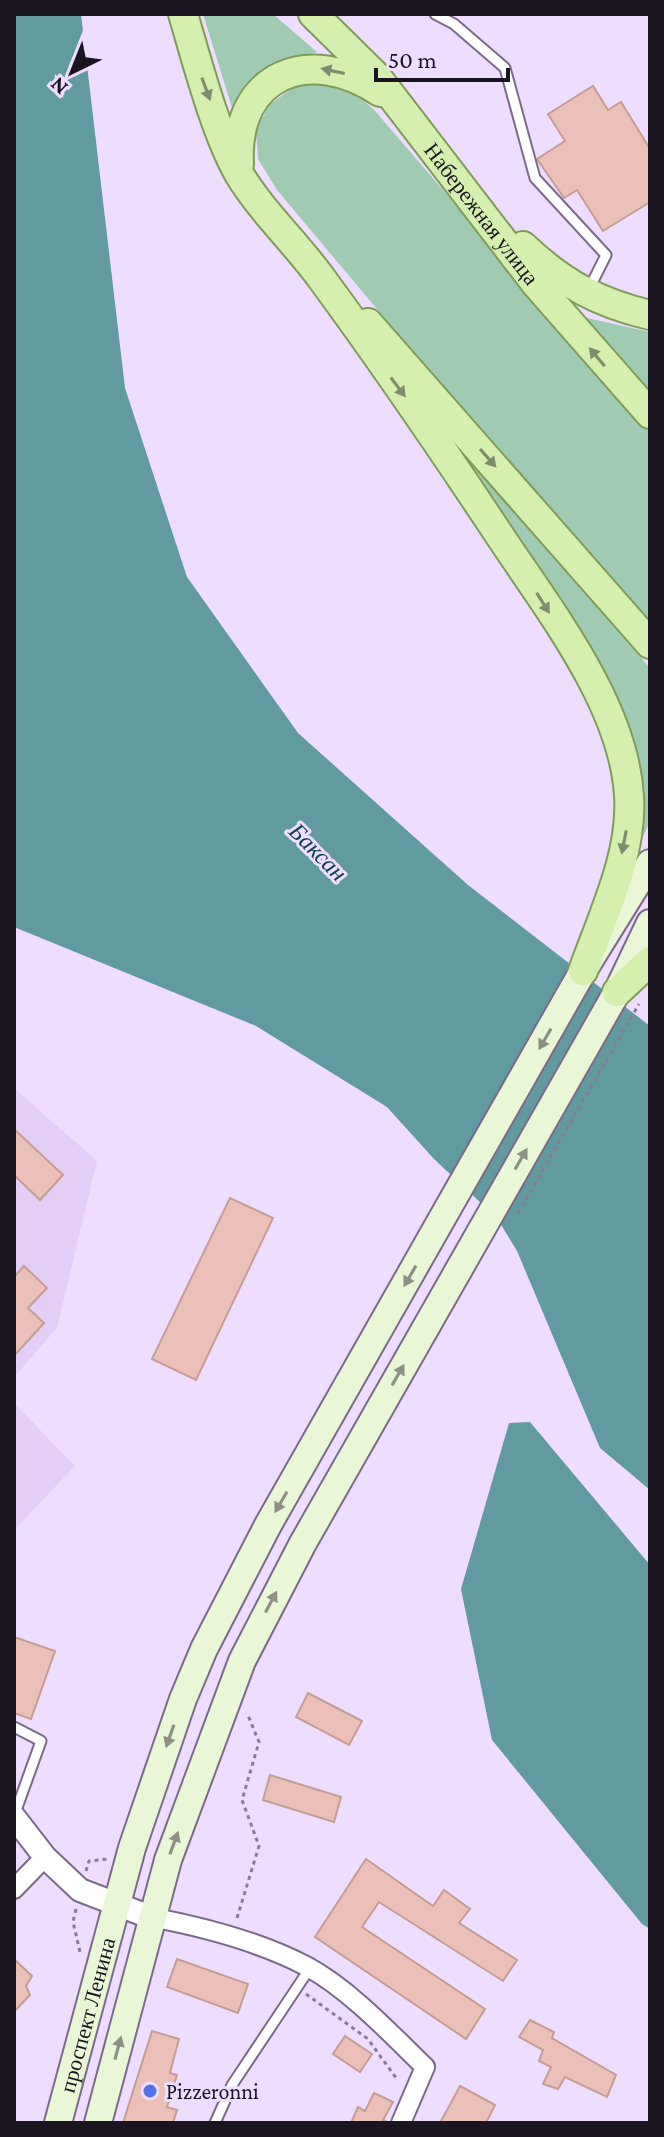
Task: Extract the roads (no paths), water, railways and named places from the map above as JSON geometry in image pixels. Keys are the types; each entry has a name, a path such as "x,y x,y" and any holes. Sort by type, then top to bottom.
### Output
{"main road":[{"path":"183,14 203,82 239,174 321,278 419,415 543,602 594,685 614,727 626,764 630,799 625,838 583,971"},
{"name":"Набережная улица","path":"313,14 349,46 401,106 536,284 650,414"},
{"path":"239,174 238,147 242,125 264,88 281,75 305,68 325,68 372,87 401,106"},
{"path":"466,190 560,279 586,295 650,315"},
{"path":"321,278 388,343 650,644"},
{"name":"проспект Ленина","path":"58,2123 132,1848 183,1699 204,1649 268,1525 583,971 650,863"},
{"name":"проспект Ленина","path":"98,2123 150,1917 219,1715 266,1612 482,1227 626,1001 650,923"},
{"path":"626,1001 650,961"}],"street":[{"path":"14,1816 45,1857 80,1890 117,1907 150,1917 232,1935 310,1968 379,2022 425,2067 401,2123"},
{"path":"14,1889 45,1857"}],"lane":[{"path":"435,14 454,24 505,68 535,178 606,255 586,295"},
{"path":"14,1727 41,1741 14,1816"},
{"path":"215,2123 232,2085 310,1968"}],"water":[{"name":"Баксан","path":"14,14 81,14 125,388 187,577 298,733 468,885 650,1026 650,1490 600,1448 517,1251 497,1218 434,1159 387,1107 256,1026 14,927"},
{"path":"530,1422 650,1565 650,1929 642,1924 492,1740 461,1589 509,1423"}],"place":[{"name":"Pizzeronni","path":"150,2091"}]}
